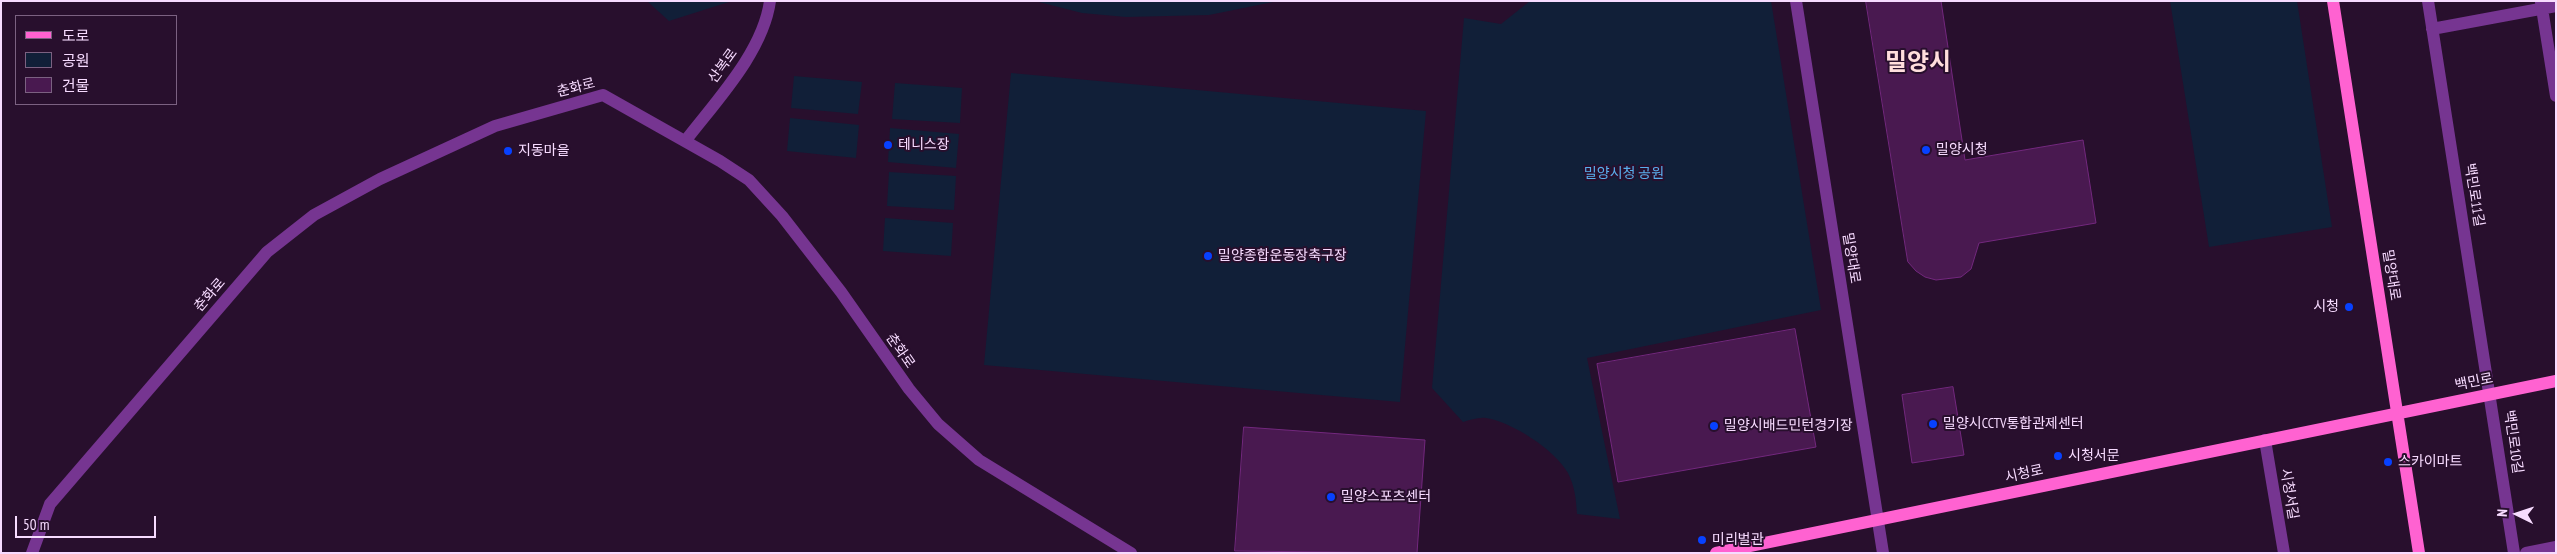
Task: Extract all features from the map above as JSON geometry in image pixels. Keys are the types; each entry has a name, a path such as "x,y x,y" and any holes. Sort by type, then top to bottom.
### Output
{"main road":[{"name":"밀양대로","path":"2332,1 2419,553"},
{"name":"백민로","path":"2397,413 2556,381"},
{"name":"시청로","path":"1716,553 2397,413"}],"street":[{"name":"산복로","path":"686,140 748,59 769,11 770,1"},
{"name":"밀양대로","path":"1796,1 1882,553"},
{"name":"백민로11길","path":"2428,1 2490,394"},
{"path":"2432,29 2542,5 2556,6"},
{"path":"2542,5 2556,96"},
{"name":"춘화로","path":"32,553 50,504 267,252 314,215 380,178 495,126 603,95 686,140 748,180 782,216 841,292 909,389 938,424 979,460 1131,553"},
{"name":"백민로10길","path":"2490,394 2514,553"},
{"name":"시청서길","path":"2265,440 2284,553"},
{"path":"2526,553 2556,547"}],"green space":[{"path":"647,1 732,1 669,21"},
{"path":"1035,1 1278,1 1209,15 1126,17 1082,13"},
{"name":"밀양시청 공원","path":"1530,1 1771,1 1821,310 1587,358 1620,519 1577,514 1575,493 1568,473 1553,455 1532,438 1508,425 1486,418 1463,422 1432,388 1464,18 1501,24"},
{"path":"2170,1 2297,1 2332,227 2209,247"},
{"path":"1011,73 1426,111 1400,402 984,365"},
{"path":"794,76 862,82 858,114 791,108"},
{"path":"895,83 962,88 960,123 892,119"},
{"path":"790,118 859,125 856,158 787,151"},
{"path":"890,128 959,134 956,168 888,162"},
{"path":"889,172 956,176 954,210 887,206"},
{"path":"885,218 953,223 951,256 883,251"}],"building":[{"name":"밀양시청","path":"1866,1 1941,1 1965,160 2083,140 2096,223 1979,243 1971,269 1961,277 1936,280 1925,277 1916,271 1908,262"},
{"path":"1795,329 1816,447 1618,482 1597,364"},
{"path":"1953,387 1964,455 1912,463 1902,395"},
{"path":"1244,427 1425,440 1417,553 1235,551"}],"place":[{"name":"테니스장","path":"888,145"},
{"name":"밀양시청","path":"1926,150"},
{"name":"지동마을","path":"508,151"},
{"name":"밀양종합운동장축구장","path":"1208,256"},
{"name":"시청","path":"2349,307"},
{"name":"밀양시CCTV통합관제센터","path":"1933,424"},
{"name":"밀양시배드민턴경기장","path":"1714,426"},
{"name":"시청서문","path":"2058,456"},
{"name":"스카이마트","path":"2388,462"},
{"name":"밀양스포츠센터","path":"1331,497"},
{"name":"미리벌관","path":"1702,540"}],"district":[{"name":"밀양시","path":"1918,63"}]}
